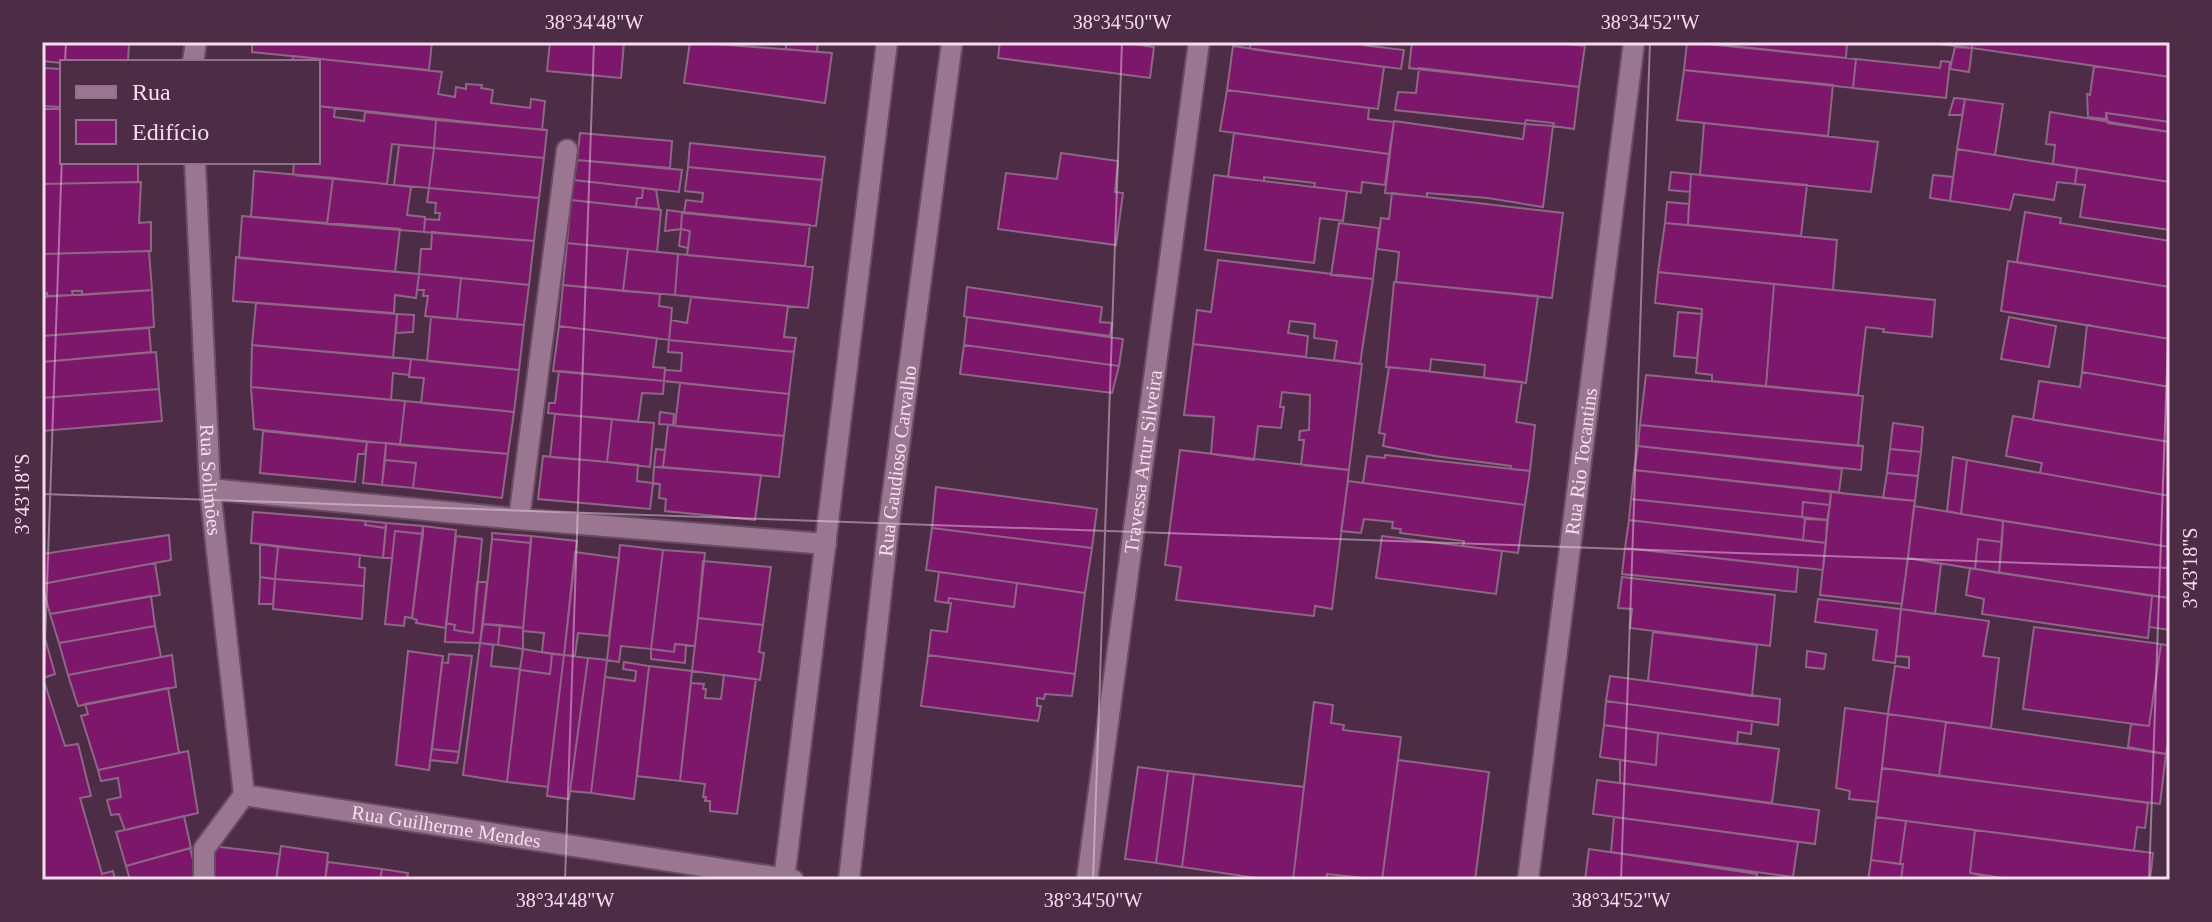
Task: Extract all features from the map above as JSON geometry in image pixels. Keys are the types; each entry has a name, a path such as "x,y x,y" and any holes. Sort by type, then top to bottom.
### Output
{"street":[{"path":"787,879 887,42"},
{"name":"Rua Gaudioso Carvalho","path":"849,880 888,530 952,42"},
{"name":"Travessa Artur Silveira","path":"1087,880 1199,42"},
{"name":"Rua Rio Tocantins","path":"1528,880 1634,42"},
{"path":"519,519 567,150"},
{"name":"Rua Solimões","path":"195,164 210,489 244,795"},
{"path":"210,489 519,519 826,544"},
{"path":"204,880 204,849 244,795"},
{"name":"Rua Guilherme Mendes","path":"244,795 787,879"}],"building":[{"path":"42,42 129,42 128,60 42,61"},
{"path":"252,42 432,42 429,70 252,52"},
{"path":"550,42 624,42 621,78 547,71"},
{"path":"690,42 832,53 825,103 684,83"},
{"path":"765,42 818,42 817,52 786,49 786,44"},
{"path":"1000,42 1118,42 1154,47 1150,78 998,58"},
{"path":"1118,42 1150,42 1149,46"},
{"path":"1251,42 1363,42 1363,45 1404,50 1401,69 1250,49"},
{"path":"1412,42 1549,42 1585,46 1579,87 1409,68"},
{"path":"1687,42 1856,59 1853,88 1684,70"},
{"path":"1694,42 1847,42 1846,58"},
{"path":"1920,42 1973,42 1972,48"},
{"path":"1973,42 2170,42 2170,77 1972,48"},
{"path":"1233,46 1384,67 1378,109 1227,90"},
{"path":"1955,47 1972,48 1969,72 1950,69"},
{"path":"293,56 442,72 438,94 455,97 456,87 466,89 466,84 482,85 481,88 493,90 491,103 530,108 531,99 545,101 542,130 320,106 320,60 292,60"},
{"path":"1856,59 1940,68 1941,61 1950,62 1946,98 1853,88"},
{"path":"2094,66 2170,77 2170,122 2106,113 2106,119 2088,117 2087,94 2090,95"},
{"path":"42,68 60,69 60,107 42,106"},
{"path":"1419,68 1579,87 1574,129 1526,120 1525,124 1395,110 1398,92 1416,93"},
{"path":"1684,70 1833,85 1828,136 1677,120"},
{"path":"1227,90 1369,108 1368,119 1394,122 1389,154 1220,131"},
{"path":"1954,98 1965,99 1962,115 1949,115"},
{"path":"1965,99 2003,104 1995,155 1957,149"},
{"path":"320,106 335,108 334,117 364,121 365,112 436,120 434,148 392,144 387,184 293,175 294,164 320,164"},
{"path":"42,109 60,109 60,164 138,164 138,182 42,184"},
{"path":"2050,112 2170,132 2170,182 2053,164 2055,145 2046,144"},
{"path":"2106,113 2170,122 2170,132 2108,123"},
{"path":"436,120 547,130 544,158 434,148"},
{"path":"1394,121 1523,139 1525,124 1553,126 1543,207 1488,198 1385,193"},
{"path":"1704,123 1878,142 1871,192 1700,175"},
{"path":"580,133 672,141 670,168 577,160"},
{"path":"1234,133 1389,154 1385,185 1362,182 1361,193 1314,187 1315,183 1264,177 1264,181 1228,177"},
{"path":"690,143 825,157 822,180 688,167"},
{"path":"399,145 434,148 429,188 394,185"},
{"path":"434,148 544,158 539,198 429,188"},
{"path":"1957,149 2077,168 2075,184 2057,182 2054,200 2014,194 2010,210 1950,201"},
{"path":"1061,153 1118,161 1115,192 1123,193 1116,245 998,229 1006,173 1057,179"},
{"path":"577,160 682,170 679,192 574,180"},
{"path":"688,167 822,180 816,226 684,213 686,200 702,202 703,193 685,191"},
{"path":"2077,168 2170,182 2170,230 2080,217 2085,185 2075,184"},
{"path":"254,171 333,178 327,224 251,217"},
{"path":"1671,172 1691,174 1690,192 1669,190"},
{"path":"1691,174 1807,185 1801,236 1688,225"},
{"path":"1214,175 1347,191 1343,221 1320,218 1314,263 1205,250"},
{"path":"1933,175 1953,177 1950,201 1930,198"},
{"path":"333,178 411,187 407,215 425,217 424,232 327,224"},
{"path":"574,180 643,188 642,198 637,198 636,207 571,200"},
{"path":"141,182 139,223 151,222 151,251 42,254 42,184"},
{"path":"429,188 539,198 534,241 424,232 425,219 439,220 440,213 435,213 436,203 427,202"},
{"path":"643,188 656,190 659,209 636,207 637,198 642,198"},
{"path":"1392,193 1563,213 1552,298 1396,282 1399,252 1377,249 1381,218 1389,219"},
{"path":"571,200 661,210 657,252 567,243"},
{"path":"1667,202 1689,204 1688,225 1665,223"},
{"path":"667,210 682,212 681,229 665,231"},
{"path":"682,212 810,225 805,266 687,255 690,231 681,229"},
{"path":"2025,212 2061,218 2060,223 2170,241 2170,287 2017,262"},
{"path":"242,216 400,229 395,272 239,258"},
{"path":"1339,223 1379,228 1373,279 1331,275"},
{"path":"1665,223 1837,240 1833,290 1658,272"},
{"path":"681,229 690,231 688,248 679,246"},
{"path":"432,232 534,241 529,285 419,274 421,249 431,249"},
{"path":"567,243 628,249 623,291 563,285"},
{"path":"628,249 678,254 675,295 623,291"},
{"path":"149,251 152,290 82,295 82,291 72,291 73,295 42,294 42,254"},
{"path":"678,254 813,267 808,308 675,295"},
{"path":"236,257 419,274 416,298 395,295 394,313 233,301"},
{"path":"1218,260 1373,279 1360,364 1334,360 1337,341 1314,338 1315,324 1290,321 1288,333 1308,336 1306,357 1193,344 1197,310 1211,312"},
{"path":"2008,261 2170,287 2170,339 2001,311"},
{"path":"1658,272 1774,284 1766,386 1712,381 1712,375 1696,373 1702,309 1655,303"},
{"path":"419,274 461,278 457,319 425,316 428,296 423,296 424,290 417,290"},
{"path":"461,278 529,285 524,325 457,319"},
{"path":"1394,282 1538,296 1526,383 1484,378 1485,365 1431,359 1430,371 1386,367"},
{"path":"1774,284 1935,300 1932,337 1866,327 1858,395 1766,386"},
{"path":"563,285 660,294 659,306 672,308 669,340 559,326"},
{"path":"967,287 1102,307 1100,322 1112,323 1110,336 964,316"},
{"path":"152,290 154,327 42,336 42,297"},
{"path":"691,297 788,306 784,337 796,338 794,352 669,340 671,320 687,323"},
{"path":"256,303 397,314 393,358 252,345"},
{"path":"1678,312 1702,314 1697,358 1674,356"},
{"path":"397,314 414,315 413,332 396,333"},
{"path":"431,317 524,325 519,370 427,361"},
{"path":"967,317 1123,339 1119,366 964,345"},
{"path":"2009,317 2056,326 2049,367 2001,359"},
{"path":"2087,325 2170,339 2170,387 2082,372"},
{"path":"559,326 657,338 653,367 665,368 664,381 553,371"},
{"path":"149,328 151,352 42,362 42,336"},
{"path":"669,340 794,352 789,394 664,381 665,370 681,371 682,353 668,352"},
{"path":"1193,344 1362,364 1349,470 1301,465 1304,440 1299,440 1300,431 1309,430 1310,395 1282,392 1280,407 1284,407 1281,428 1258,426 1254,460 1211,454 1214,417 1184,415"},
{"path":"252,345 411,359 409,375 393,373 391,400 251,387"},
{"path":"964,345 1119,366 1112,393 960,374"},
{"path":"156,352 159,389 42,398 42,362"},
{"path":"411,359 519,370 514,412 421,403 424,378 409,377"},
{"path":"1389,367 1522,382 1516,422 1535,425 1530,471 1383,446 1385,434 1379,433"},
{"path":"559,371 664,381 663,394 642,393 638,422 548,413 549,403 555,403"},
{"path":"2082,372 2170,387 2170,442 2033,420 2039,381 2080,387"},
{"path":"1646,375 1863,396 1858,446 1640,425"},
{"path":"680,383 789,394 784,436 675,426"},
{"path":"251,387 405,401 400,445 254,429"},
{"path":"159,389 162,421 42,431 42,398"},
{"path":"405,401 514,412 508,454 400,445"},
{"path":"660,412 674,414 673,425 659,424"},
{"path":"555,414 612,419 607,462 550,457"},
{"path":"2013,416 2170,442 2170,496 2040,473 2042,463 2006,456"},
{"path":"612,419 654,423 650,467 607,462"},
{"path":"1893,423 1923,427 1921,452 1890,449"},
{"path":"668,425 784,436 779,477 663,467"},
{"path":"1640,425 1863,446 1861,470 1638,446"},
{"path":"263,431 367,442 365,454 358,454 355,482 260,473"},
{"path":"367,442 386,443 382,485 363,483"},
{"path":"386,443 508,454 502,498 413,488 416,463 385,460"},
{"path":"1638,446 1842,469 1839,492 1634,470"},
{"path":"656,449 665,450 663,467 654,467"},
{"path":"1890,449 1921,452 1918,476 1887,473"},
{"path":"1180,450 1349,470 1332,609 1315,606 1314,616 1176,600 1181,567 1165,565"},
{"path":"1385,455 1530,471 1525,505 1363,483 1367,456 1385,458"},
{"path":"543,456 638,465 637,481 653,483 650,509 538,499"},
{"path":"1953,457 1967,460 1961,514 1947,511"},
{"path":"385,460 416,463 413,488 382,485"},
{"path":"1967,460 2170,496 2170,547 1961,514"},
{"path":"654,467 761,475 755,520 665,511 666,499 659,498 660,484 653,483"},
{"path":"1634,470 1831,492 1830,505 1803,502 1802,517 1631,499"},
{"path":"1887,473 1918,476 1915,501 1883,498"},
{"path":"1348,481 1525,505 1518,553 1463,546 1464,541 1400,533 1401,529 1392,528 1393,522 1364,519 1361,533 1341,531"},
{"path":"936,487 1097,509 1092,548 932,528"},
{"path":"1831,492 1915,501 1902,604 1820,595"},
{"path":"1631,499 1802,517 1805,519 1803,540 1629,520"},
{"path":"1803,502 1830,505 1827,520 1802,517"},
{"path":"1914,506 2003,521 2002,542 1978,539 1975,569 1908,558"},
{"path":"253,512 366,521 365,525 386,528 383,558 251,543"},
{"path":"1805,519 1827,520 1826,543 1803,540"},
{"path":"1629,520 1826,543 1823,570 1625,548"},
{"path":"366,521 386,523 386,528 365,525"},
{"path":"2003,521 2170,547 2170,598 1999,573"},
{"path":"386,523 423,526 423,534 395,531 392,558 383,558"},
{"path":"423,526 456,530 446,628 416,623 417,620 412,618"},
{"path":"932,528 1092,548 1085,593 926,570"},
{"path":"395,531 423,534 412,618 405,617 404,626 385,624"},
{"path":"492,533 531,536 531,543 492,539"},
{"path":"169,535 171,560 42,584 42,554"},
{"path":"456,536 482,539 473,633 454,630 455,625 446,623"},
{"path":"531,536 577,541 564,655 542,652 544,633 523,631"},
{"path":"1382,536 1502,551 1496,594 1376,578"},
{"path":"492,539 531,543 523,628 483,624"},
{"path":"1978,539 2002,542 1999,573 1975,569"},
{"path":"260,544 278,547 275,579 260,577"},
{"path":"620,545 663,550 651,649 621,646 619,662 607,660"},
{"path":"278,547 360,555 359,567 365,568 364,586 275,579"},
{"path":"1625,548 1798,567 1796,592 1622,574"},
{"path":"663,550 705,553 695,646 675,644 674,652 651,649"},
{"path":"575,552 619,558 609,636 578,633 575,656 564,655"},
{"path":"1908,558 1941,564 1935,614 1901,609"},
{"path":"703,561 771,567 763,625 698,618"},
{"path":"155,563 160,595 50,614 42,584"},
{"path":"1970,568 2152,596 2148,638 1982,614 1984,599 1966,595"},
{"path":"939,572 1017,583 1014,607 949,598 948,603 935,601"},
{"path":"260,577 275,579 273,604 259,604"},
{"path":"1622,577 1775,595 1770,646 1630,628 1632,609 1618,608"},
{"path":"275,579 364,586 362,619 273,609"},
{"path":"477,582 487,582 480,643 445,642 446,623 455,625 454,630 473,633"},
{"path":"1017,583 1085,593 1075,674 928,655 931,630 947,632 949,598 1014,607"},
{"path":"151,596 155,626 59,643 50,614"},
{"path":"2152,596 2170,598 2170,630 2149,627"},
{"path":"1818,599 1901,609 1895,663 1873,660 1877,630 1815,622"},
{"path":"1901,609 1989,621 1983,656 1999,658 1991,728 1888,714 1895,666 1909,668 1909,657 1896,656"},
{"path":"698,618 763,625 759,652 764,653 760,680 692,671"},
{"path":"483,624 500,625 498,645 480,643"},
{"path":"500,625 523,628 523,649 498,645"},
{"path":"155,626 161,657 68,675 59,643"},
{"path":"2034,627 2161,644 2149,726 2023,709"},
{"path":"42,628 55,674 43,678 65,746 78,744 91,796 80,798 102,874 113,871 115,880 42,880"},
{"path":"1653,632 1757,645 1752,696 1648,681"},
{"path":"480,643 493,645 491,666 520,669 507,782 463,775"},
{"path":"675,644 686,645 685,663 651,659 651,649 674,652"},
{"path":"2161,644 2170,646 2170,726 2166,754 2128,747 2131,724 2149,726"},
{"path":"523,649 552,654 550,674 520,670"},
{"path":"408,651 443,656 429,770 396,765"},
{"path":"1807,651 1826,654 1824,669 1806,667"},
{"path":"449,654 472,656 459,752 432,749 442,662 448,663"},
{"path":"552,654 564,655 548,787 507,782 520,670 550,674"},
{"path":"172,655 176,687 78,706 68,675"},
{"path":"564,655 588,658 569,799 547,796"},
{"path":"928,655 1075,674 1072,696 1045,694 1044,699 1037,698 1037,706 1041,706 1038,721 921,706"},
{"path":"588,658 607,660 591,793 570,791"},
{"path":"624,662 649,666 634,799 591,793 605,677 635,681 636,671 623,669"},
{"path":"649,666 692,671 680,781 637,776"},
{"path":"724,675 756,679 737,814 710,811 710,801 705,801 706,797 703,797 705,784 680,781 691,683 704,684 705,698 721,699"},
{"path":"1610,676 1780,699 1778,725 1606,701"},
{"path":"168,688 179,753 98,770 81,716 88,714 85,704"},
{"path":"1606,701 1752,721 1751,734 1738,732 1737,744 1604,725"},
{"path":"1314,702 1333,705 1331,723 1344,725 1343,730 1401,737 1382,880 1327,874 1326,880 1293,880"},
{"path":"1845,708 1888,714 1878,802 1849,799 1850,791 1836,788"},
{"path":"1888,714 1946,722 1939,776 1882,768"},
{"path":"1946,722 2166,754 2160,804 1939,776"},
{"path":"1604,725 1658,733 1656,765 1600,757"},
{"path":"1658,733 1779,749 1772,803 1620,783 1620,760 1656,765"},
{"path":"432,749 459,752 457,763 430,760"},
{"path":"188,751 198,813 125,830 119,814 111,815 107,800 121,797 118,778 101,781 98,770"},
{"path":"1398,760 1489,772 1475,880 1382,880"},
{"path":"1138,767 1168,771 1156,863 1125,859"},
{"path":"1882,768 2148,803 2145,828 2137,827 2134,851 1876,817"},
{"path":"1168,771 1194,774 1182,867 1156,863"},
{"path":"1194,774 1304,787 1293,880 1270,880 1182,867"},
{"path":"1597,780 1819,810 1815,844 1593,814"},
{"path":"184,816 191,848 126,866 116,832"},
{"path":"1614,817 1798,842 1793,877 1611,852"},
{"path":"1876,817 1906,821 1900,864 1871,860"},
{"path":"1906,821 1975,830 1970,873 1980,875 1979,880 1901,880"},
{"path":"1975,830 2153,853 2150,880 2017,880 1970,873"},
{"path":"212,846 280,854 276,880 214,880"},
{"path":"281,846 328,853 325,880 276,880"},
{"path":"190,848 198,879 130,880 126,866"},
{"path":"1589,849 1757,874 1756,880 1585,880"},
{"path":"1871,860 1903,864 1901,880 1868,880"},
{"path":"328,862 382,869 380,880 325,880"},
{"path":"382,869 408,873 407,880 380,880"},
{"path":"1980,875 2017,880 1979,880"}]}
